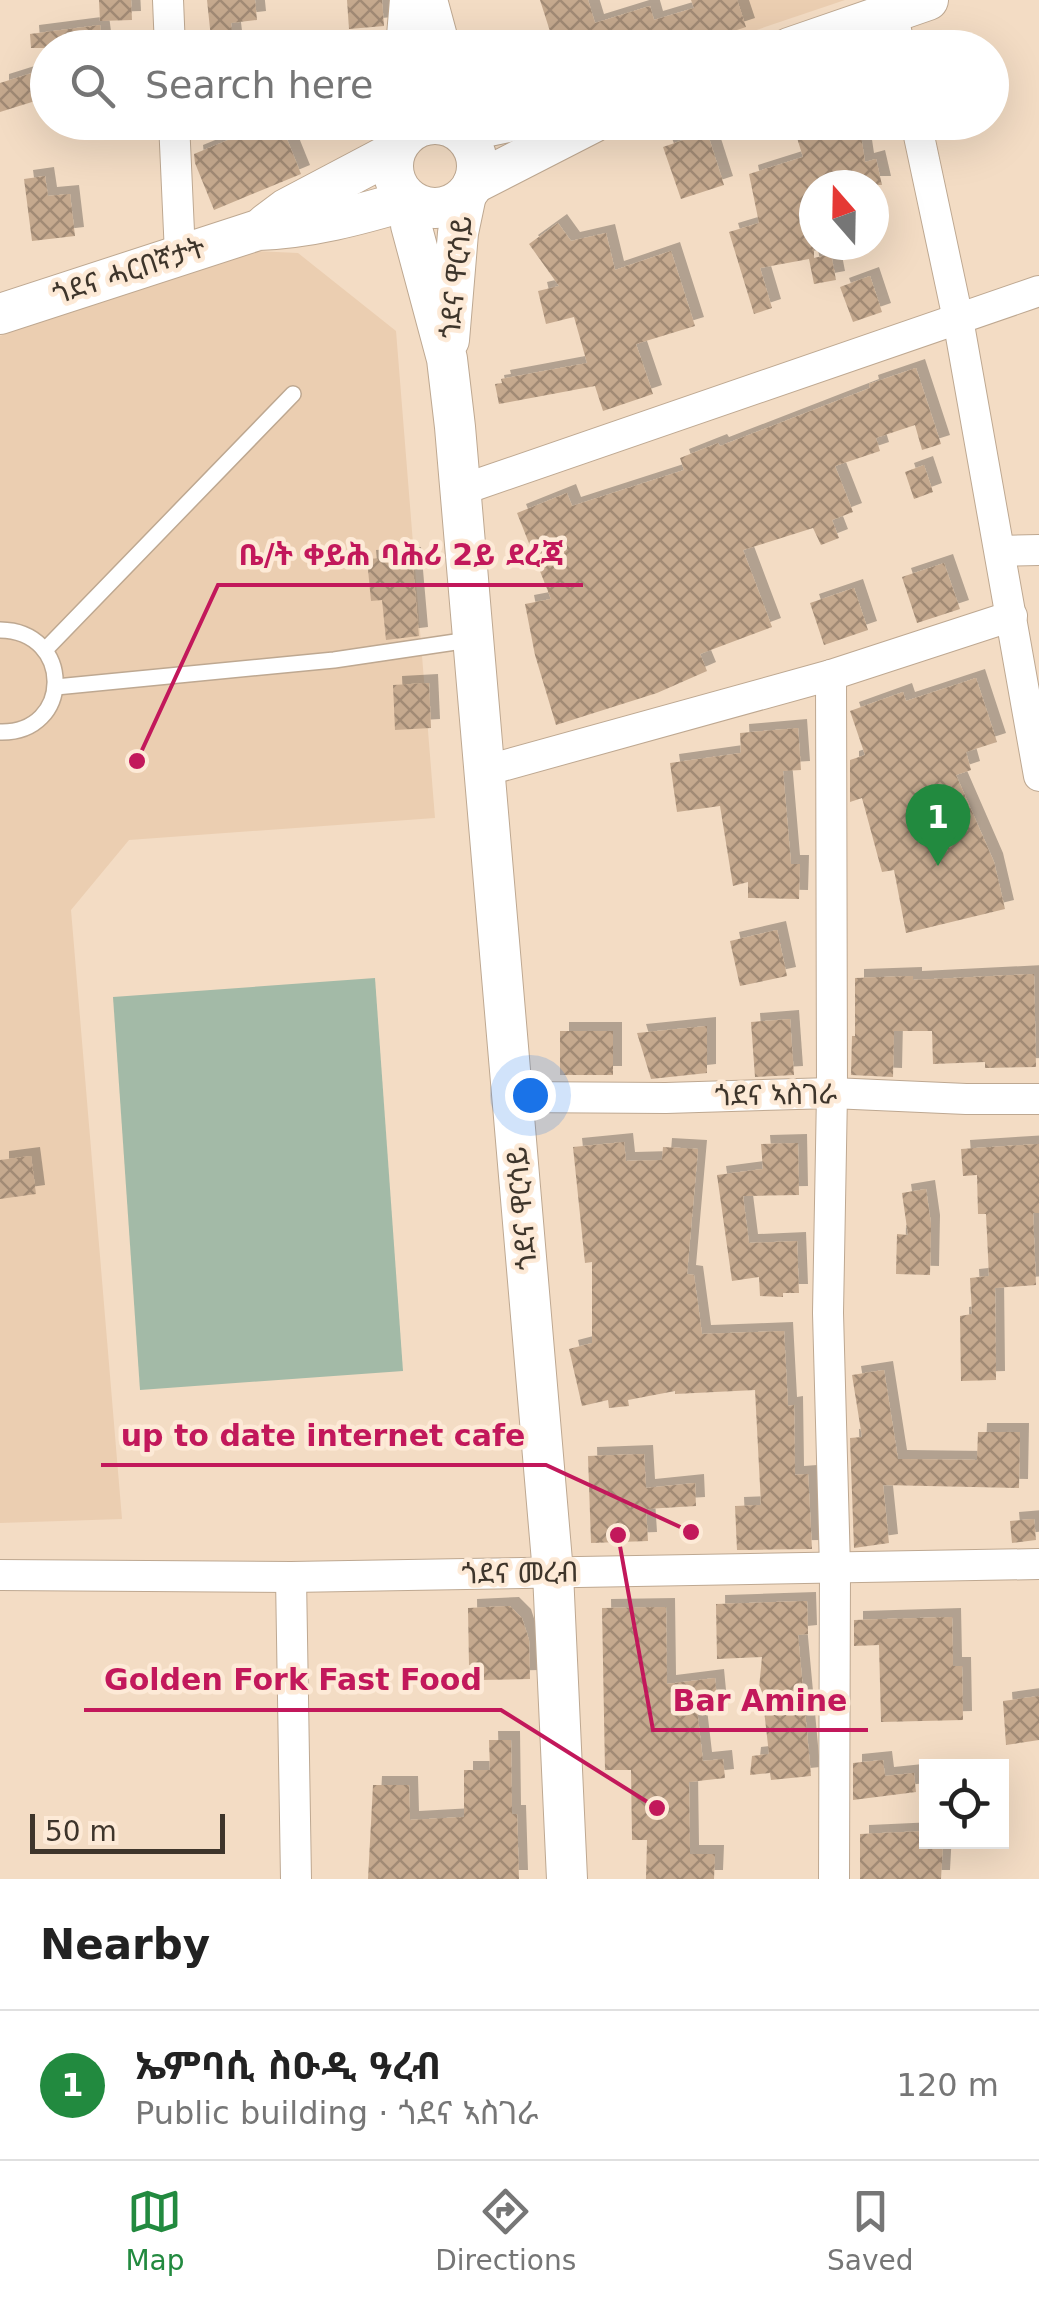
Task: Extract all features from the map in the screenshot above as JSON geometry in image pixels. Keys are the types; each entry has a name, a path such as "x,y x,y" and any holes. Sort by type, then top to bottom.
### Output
{"main road":[{"path":"865,30 907,20"},
{"path":"258,230 286,208 396,140"},
{"path":"399,140 392,170 397,187 410,201 439,208 453,204 469,190 561,140"},
{"path":"469,140 477,162 469,190"},
{"name":"ጎደና ዋርሳይ","path":"447,358 458,233 469,190"},
{"path":"258,230 293,228 410,201"},
{"name":"ጎደና ዋርሳይ","path":"410,201 411,225 447,358 461,490 553,1573 567,1879"},
{"name":"ጎደና ሓርበኛታት","path":"0,314 258,230"}],"street":[{"path":"168,0 169,30"},
{"path":"175,140 180,254"},
{"path":"920,140 958,319 1039,776"},
{"path":"461,490 1039,291"},
{"path":"1000,551 1039,550"},
{"path":"484,771 831,675 1012,616"},
{"path":"831,675 828,1313 835,1568 834,1879"},
{"name":"ጎደና ኣስገራ","path":"513,1097 832,1093 1039,1099"},
{"name":"ጎደና መረብ","path":"0,1575 291,1577 1039,1564"},
{"path":"291,1577 296,1879"}],"lane":[{"path":"45,650 293,394"},
{"path":"0,630 19,632 45,650 53,664 56,687 47,710 36,722 22,730 0,732"},
{"path":"56,687 334,660 473,639"}],"shaded area":[{"path":"706,0 845,0 756,30 714,30"},
{"path":"228,250 298,253 396,331 435,818 129,840 71,910 122,1519 0,1523 0,336"}],"green space":[{"path":"375,978 403,1371 140,1390 113,997"}],"building":[{"path":"99,0 131,0 132,20 100,21"},
{"path":"207,0 255,0 257,20 231,23 232,30 210,30"},
{"path":"347,0 382,0 384,26 349,29"},
{"path":"540,0 588,0 595,23 650,6 654,20 694,8 691,0 737,0 746,27 737,30 550,30"},
{"path":"100,25 101,30 61,30"},
{"path":"30,74 30,103 0,112 0,83"},
{"path":"228,140 287,140 301,174 214,210 194,154"},
{"path":"684,140 710,140 724,185 681,199 663,147"},
{"path":"798,140 862,140 865,162 876,159 879,170 799,170 799,260 804,260 760,268 772,308 754,314 729,232 759,223 749,174 803,157"},
{"path":"45,176 48,196 70,194 75,236 32,241 24,179"},
{"path":"558,223 571,241 606,233 615,270 671,251 695,326 636,344 653,394 603,411 595,386 499,404 495,384 502,383 501,379 587,363 574,317 546,324 538,291 559,286 529,244"},
{"path":"809,260 832,260 836,280 814,284"},
{"path":"870,276 882,312 853,322 840,287"},
{"path":"916,368 941,444 922,450 915,425 876,438 880,451 835,466 853,512 832,520 839,538 821,545 813,528 743,550 772,627 700,654 707,671 657,693 556,725 525,604 551,599 517,513 567,493 572,506 684,470 680,458 718,443 720,446"},
{"path":"924,465 933,492 914,499 905,472"},
{"path":"412,556 419,636 386,640 382,600 371,601 367,559"},
{"path":"944,563 960,609 917,623 902,577"},
{"path":"854,588 868,630 824,645 810,603"},
{"path":"976,678 997,742 966,752 971,770 956,775 994,862 1005,909 906,933 894,870 882,872 862,798 850,802 850,760 865,755 850,711 903,692 906,701"},
{"path":"429,683 431,728 395,730 393,685"},
{"path":"798,728 801,770 783,771 791,864 800,864 799,899 748,898 748,882 733,886 720,806 677,812 670,763 741,753 740,733"},
{"path":"777,930 787,976 740,986 730,941"},
{"path":"1034,974 1036,1067 985,1068 985,1062 933,1064 932,1031 894,1031 893,1077 851,1075 855,978 913,976 913,980"},
{"path":"790,1019 794,1075 755,1077 751,1022"},
{"path":"707,1026 707,1073 651,1079 637,1033"},
{"path":"560,1031 613,1031 613,1075 560,1075"},
{"path":"624,1142 626,1161 662,1160 663,1147 698,1149 687,1274 694,1275 702,1334 784,1331 788,1406 794,1405 795,1475 808,1474 812,1549 737,1550 735,1506 761,1505 755,1390 675,1391 628,1400 629,1406 609,1408 608,1400 582,1406 569,1349 592,1343 592,1262 585,1263 573,1147"},
{"path":"798,1143 799,1195 743,1196 749,1243 797,1241 799,1293 760,1296 759,1277 732,1281 717,1175 763,1169 761,1144"},
{"path":"1039,1144 1039,1213 1033,1213 1036,1285 995,1288 996,1380 961,1381 960,1316 972,1314 970,1278 989,1276 986,1214 978,1214 977,1175 963,1176 961,1149"},
{"path":"31,1156 36,1194 0,1199 0,1160"},
{"path":"926,1189 931,1224 930,1275 896,1274 897,1234 908,1235 902,1193"},
{"path":"884,1370 898,1459 977,1460 978,1432 1020,1432 1019,1488 883,1485 889,1543 854,1548 850,1438 862,1437 852,1375"},
{"path":"644,1454 646,1488 695,1483 696,1506 646,1509 648,1541 591,1543 588,1456"},
{"path":"1034,1519 1036,1540 1012,1543 1010,1521"},
{"path":"807,1601 808,1634 798,1635 811,1776 771,1780 770,1773 750,1775 752,1756 769,1754 764,1710 757,1709 762,1657 717,1659 716,1604"},
{"path":"510,1606 522,1618 529,1640 530,1679 480,1680 479,1664 469,1665 468,1608"},
{"path":"666,1607 667,1684 715,1678 717,1699 696,1701 703,1761 723,1759 725,1778 689,1782 690,1854 715,1854 714,1879 646,1879 647,1840 632,1840 631,1770 605,1770 602,1608"},
{"path":"952,1617 953,1666 962,1666 963,1720 881,1722 879,1645 854,1646 854,1620"},
{"path":"1039,1696 1039,1740 1006,1745 1003,1701"},
{"path":"489,1740 511,1740 512,1814 517,1814 519,1879 368,1879 373,1785 409,1785 410,1820 464,1817 464,1770 490,1770"},
{"path":"883,1760 885,1776 914,1773 916,1792 853,1800 853,1763"},
{"path":"919,1831 919,1849 943,1849 941,1879 860,1879 860,1834"}],"place":[{"name":"ቤ/ት ቀይሕ ባሕሪ 2ይ ደረጃ","path":"137,761"},
{"name":"ኤምባሲ ስዑዲ ዓረብ","path":"938,866"},
{"name":"up to date internet cafe","path":"691,1532"},
{"name":"Bar Amine","path":"618,1535"},
{"name":"Golden Fork Fast Food","path":"657,1808"}]}
